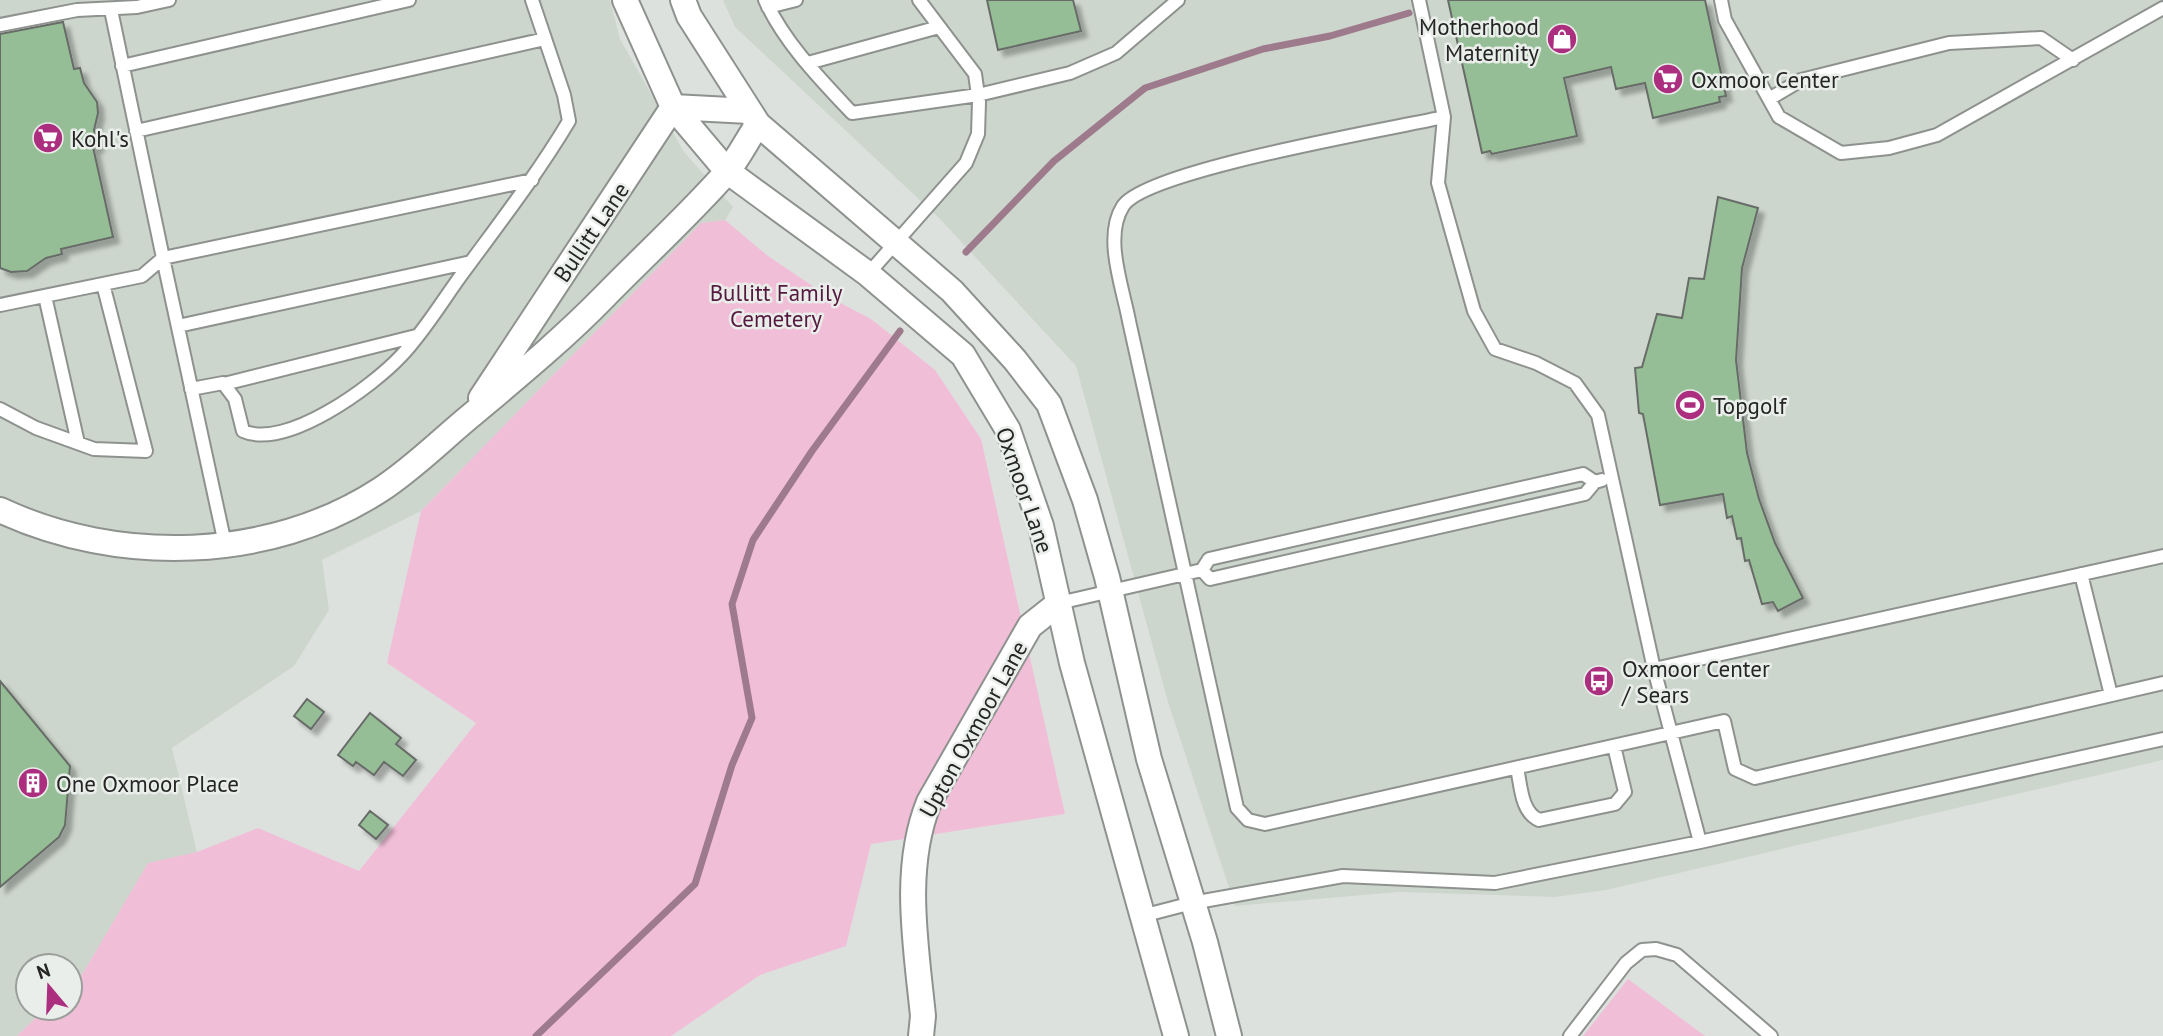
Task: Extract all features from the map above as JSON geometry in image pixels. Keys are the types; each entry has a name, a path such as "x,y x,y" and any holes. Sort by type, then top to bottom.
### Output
{"street":[{"name":"Oxmoor Lane","path":"625,0 673,107 727,171 868,274 963,355 1008,430 1041,526 1072,663 1176,1036"},
{"path":"683,0 689,16 753,118 892,243 952,290 1015,360 1049,404 1081,487 1111,592 1149,759 1229,1036"},
{"path":"673,107 753,118"},
{"name":"Bullitt Lane","path":"467,419 673,107"},
{"name":"Bullitt Lane","path":"0,510 74,536 125,546 188,548 260,539 326,518 380,490 436,448 584,318 727,171 753,118"},
{"name":"Upton Oxmoor Lane","path":"921,1036 923,1016 913,873 920,824 943,777 1030,626 1059,603"}],"lane":[{"path":"0,25 77,9 111,10 169,0"},
{"path":"122,66 409,0"},
{"path":"224,384 235,399 243,431 254,436 278,433 347,402 401,356 532,180 569,121 565,95 532,0"},
{"path":"796,0 766,4 808,63 852,113 978,95 1070,73 1116,53 1178,0"},
{"path":"868,274 892,243 966,163 978,134 975,74 919,0"},
{"path":"1419,0 1444,117 1438,183 1474,311 1495,349 1536,363 1575,383 1598,415 1654,669 1700,842"},
{"path":"1721,0 1725,20 1779,117 1841,153 1889,148 1937,135 2163,9"},
{"path":"111,10 225,544"},
{"path":"808,63 939,27"},
{"path":"1769,99 1801,80 1949,43 2041,38 2073,60"},
{"path":"136,131 545,39"},
{"path":"1444,117 1190,173 1143,191 1124,204 1116,230 1116,256 1237,808 1248,820 1265,824 1724,721 1735,769 1755,778 2163,683"},
{"path":"0,305 142,276 163,258 532,180"},
{"path":"178,326 471,262"},
{"path":"0,409 36,428 94,449 146,451 103,284"},
{"path":"45,296 78,443"},
{"path":"191,389 224,384 416,336"},
{"path":"1059,603 1202,570 1209,559 1583,474 1595,482"},
{"path":"1202,570 1210,579 1585,494 1595,482 1612,478"},
{"path":"1654,669 2163,556"},
{"path":"2081,574 2111,695"},
{"path":"1142,916 1192,902 1343,876 1495,883 1700,842 2163,739"},
{"path":"1517,768 1526,808 1531,816 1539,820 1615,804 1622,799 1625,792 1614,746"},
{"path":"1570,1036 1626,963 1642,950 1656,949 1677,955 1771,1036"}],"shaded area":[{"path":"0,0 610,0 620,39 684,152 733,207 725,220 701,223 421,511 322,560 329,610 294,666 172,748 197,852 148,864 84,971 84,952 14,952 14,1022 32,1022 17,1036 0,1036"},
{"path":"723,0 2163,0 2163,760 1606,890 1555,897 1399,892 1235,906 1168,702 1076,366 940,219 735,27"}],"green space":[{"name":"Bullitt Family Cemetery","path":"725,220 768,256 829,297 871,319 935,370 981,439 1065,814 871,844 846,946 760,975 671,1036 17,1036 32,1022 84,1022 84,971 148,863 197,852 258,828 359,871 476,723 387,663 421,511 701,223"},
{"path":"1628,979 1705,1036 1583,1036"}],"building":[{"path":"987,0 1073,0 1081,31 998,50"},
{"name":"Oxmoor Center","path":"1448,0 1705,0 1726,96 1719,97 1720,102 1653,118 1645,83 1616,89 1611,67 1564,78 1577,136 1492,154 1490,151 1482,153"},
{"name":"Kohl's","path":"63,22 74,69 80,68 84,83 97,102 98,113 94,130 98,146 93,147 113,237 61,249 62,254 46,258 27,271 11,272 0,268 0,34"},
{"name":"Topgolf","path":"1718,197 1758,208 1742,268 1736,360 1747,453 1759,499 1775,543 1803,598 1778,611 1773,602 1762,604 1749,560 1745,561 1741,538 1737,539 1732,516 1727,518 1723,494 1660,505 1643,414 1639,413 1635,368 1642,367 1657,314 1682,318 1689,278 1704,279"},
{"name":"One Oxmoor Place","path":"0,681 70,766 65,825 59,837 0,887"},
{"path":"307,699 324,712 311,729 294,716"},
{"path":"370,713 401,738 396,744 416,760 403,776 384,762 374,775 356,762 353,766 338,755"},
{"path":"370,811 388,825 376,839 359,825"}],"waterway":[{"path":"966,252 1054,161 1145,88 1263,49 1330,36 1409,13"},
{"path":"536,1036 695,884 732,765 752,718 732,604 753,540 812,451 900,331"}],"place":[{"name":"Motherhood Maternity","path":"1562,39"},
{"name":"Oxmoor Center","path":"1668,79"},
{"name":"Kohl's","path":"48,138"},
{"name":"Topgolf","path":"1690,405"},
{"name":"Oxmoor Center / Sears","path":"1599,681"},
{"name":"One Oxmoor Place","path":"33,783"}]}
